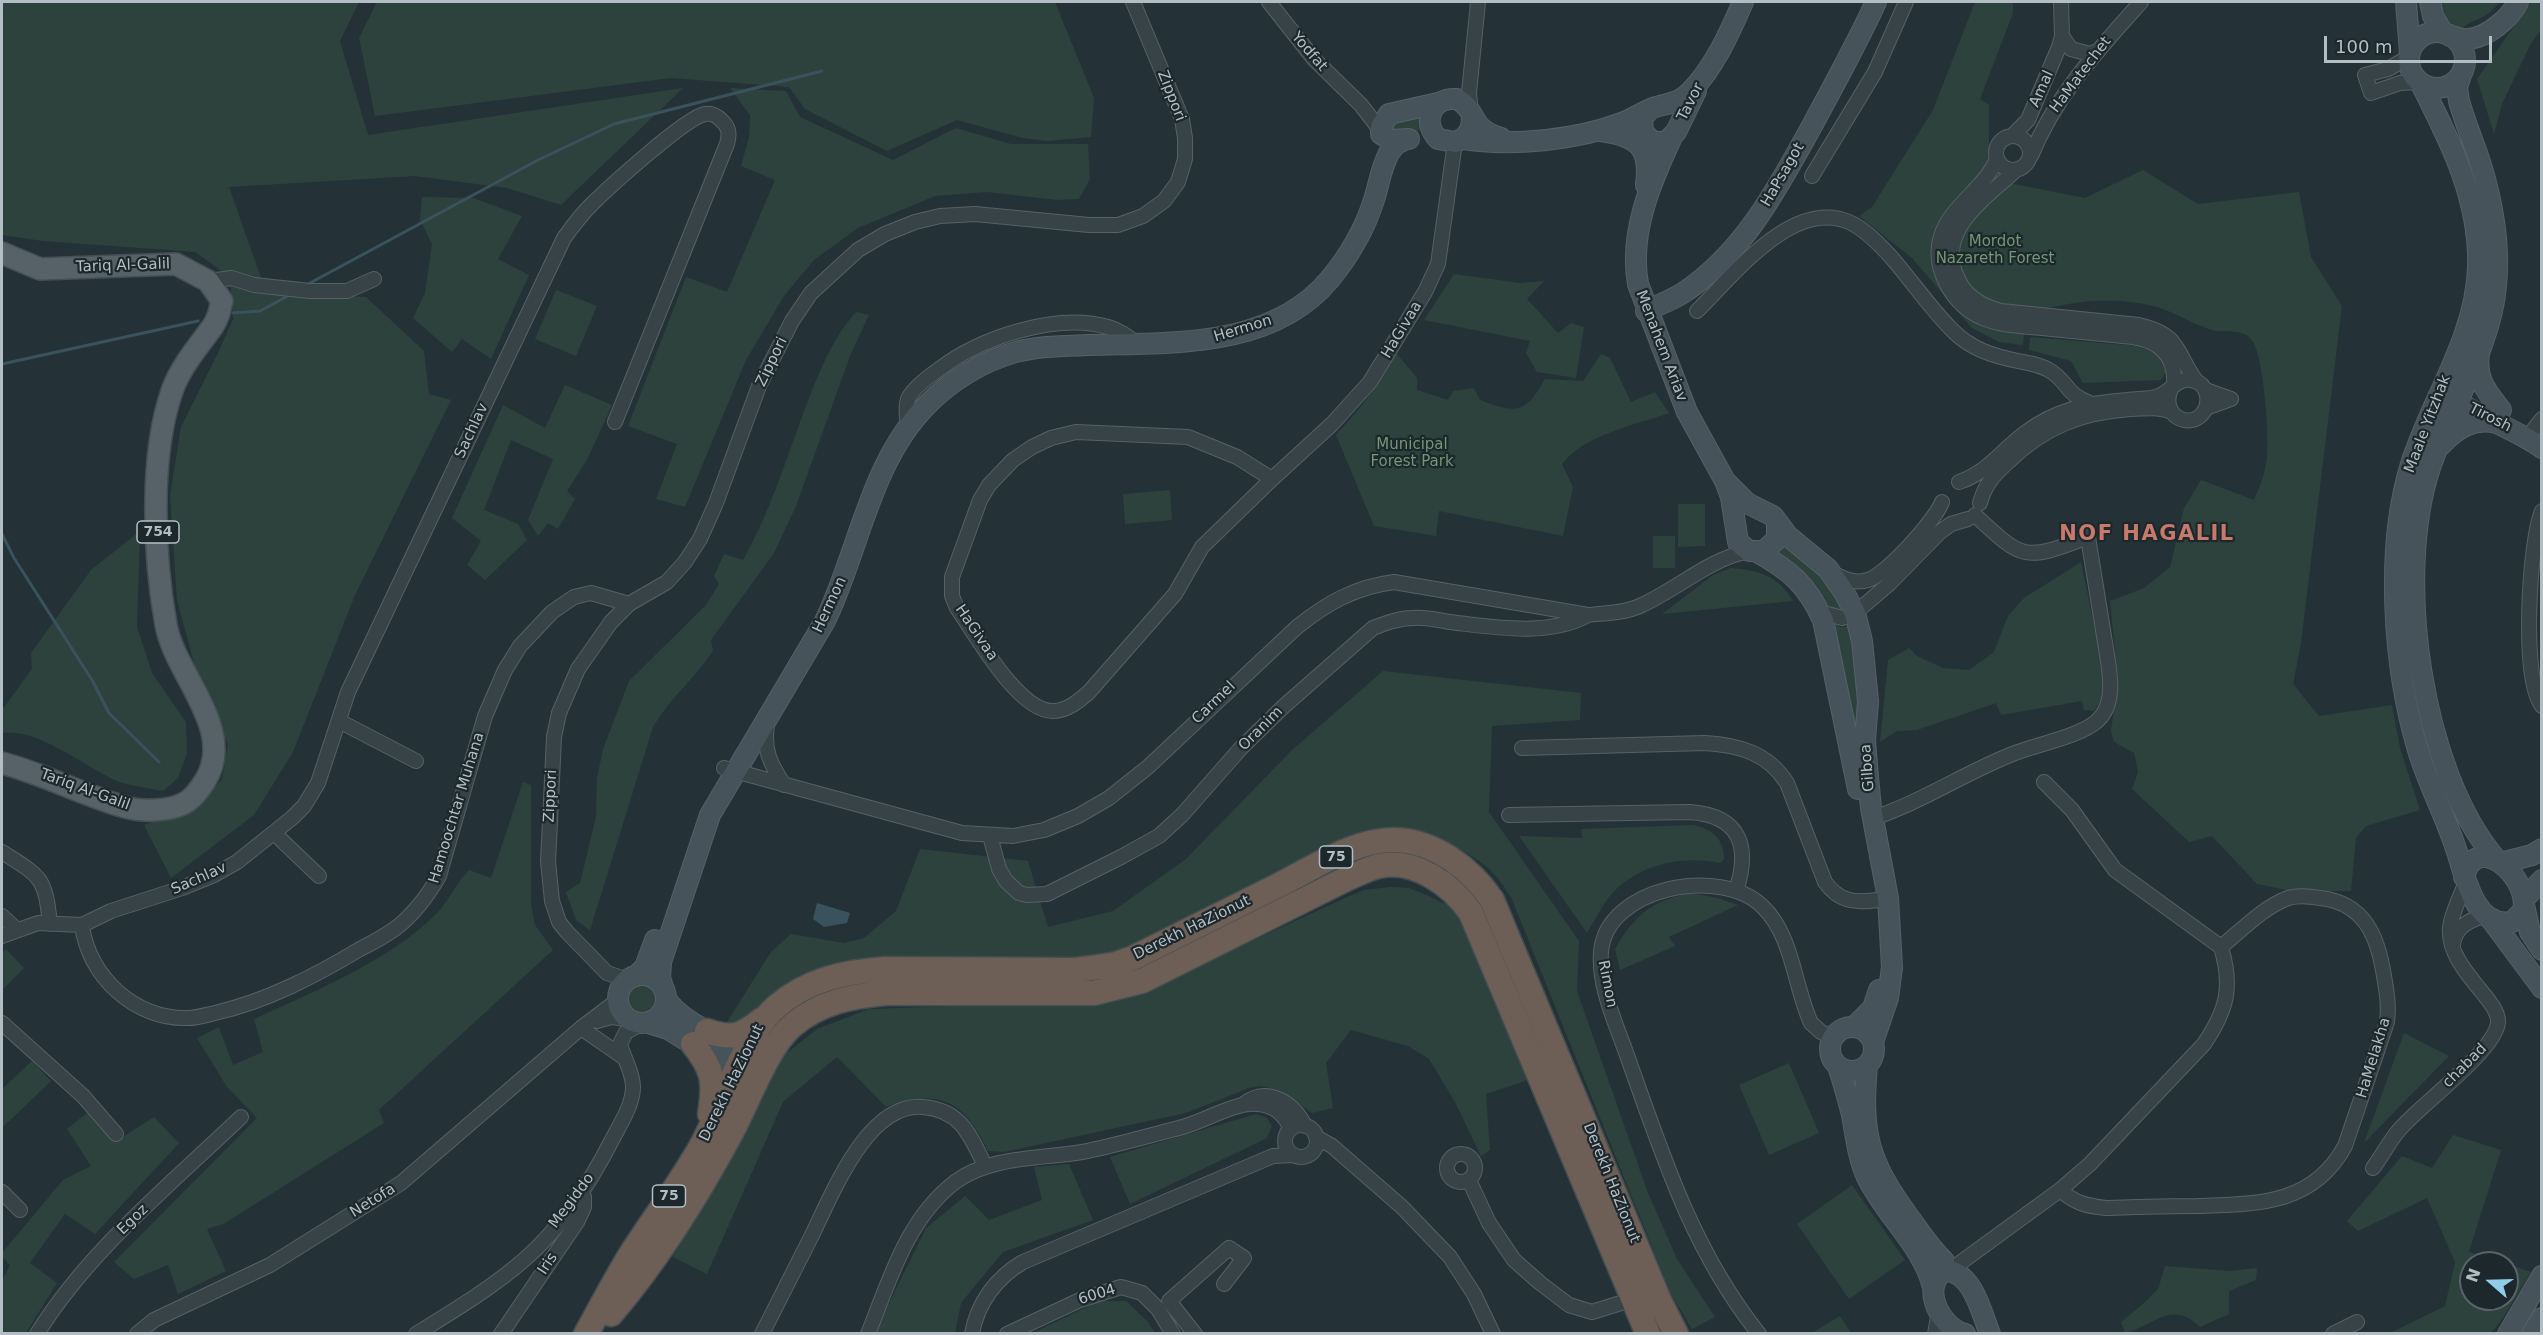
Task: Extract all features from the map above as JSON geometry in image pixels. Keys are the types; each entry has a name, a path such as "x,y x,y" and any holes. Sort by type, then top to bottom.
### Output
{"highway":[{"name":"Derekh HaZionut","path":"586,1334 630,1256 706,1137 765,1018 793,994 834,975 857,971 885,969 1076,970 1113,965 1133,958 1358,847 1375,842 1396,840 1412,842 1454,860 1482,885 1492,900 1655,1290 1676,1334"},
{"name":"Derekh HaZionut","path":"593,1334 646,1270 717,1160 774,1048 792,1025 815,1010 840,999 886,993 1077,994 1119,988 1142,981 1358,874 1380,866 1407,866 1440,881 1463,901 1471,913 1648,1334"},
{"path":"706,1137 713,1080 700,1038 733,1037 747,1031 765,1018"}],"main road":[{"name":"Tariq Al-Galil","path":"2,253 40,269 176,264 208,281 222,301 217,319 187,361 172,391 163,428 157,474 158,554 166,628 181,666 206,713 215,748 211,772 200,790 184,804 161,810 127,808 28,770 2,763"}],"street":[{"name":"Zippori","path":"625,987 608,973 559,922 552,901 548,861 554,737 565,697 578,669 611,622 629,604 667,582 690,554 700,539 716,503 759,386 775,352 811,293 858,250 895,230 940,216 975,214 1089,225 1118,225 1143,216 1164,201 1178,182 1185,159 1185,138 1174,100 1133,2"},
{"name":"Yodfat","path":"1269,2 1314,59 1354,98 1381,132"},
{"path":"1471,62 1460,89 1441,101 1431,111 1429,118 1432,133 1451,140 1467,134 1472,124 1469,93 1478,2"},
{"path":"1708,68 1743,2"},
{"name":"HaPsagot","path":"1646,310 1682,294 1718,265 1750,230 1784,176 1857,43 1876,2"},
{"path":"1812,176 1875,72 1906,2"},
{"name":"Amal","path":"2012,136 2028,120 2055,59 2062,36 2061,2"},
{"name":"HaMatechet","path":"2031,156 2042,130 2065,92 2097,51 2142,2"},
{"path":"2406,2 2411,71 2420,83"},
{"path":"2430,2 2433,16 2462,49 2463,70"},
{"path":"2499,23 2490,31 2471,39 2430,33 2421,37 2410,55 2388,69 2365,75 2370,93 2400,83 2420,83 2432,88 2443,88 2457,80 2499,23 2518,2"},
{"path":"2062,36 2071,49 2090,54 2097,51"},
{"name":"Tavor","path":"1603,129 1654,109 1672,105 1690,92 1708,68"},
{"name":"Tavor","path":"1657,169 1708,68"},
{"name":"Maale Yitzhak","path":"2463,70 2457,87 2459,101 2487,184 2497,246 2496,288 2480,347 2435,452 2423,494 2415,542 2418,639 2426,700 2437,744 2466,816 2476,834 2498,861"},
{"name":"Maale Yitzhak","path":"2420,83 2454,147 2462,169 2473,209 2478,248 2474,303 2462,340 2417,445 2404,489 2396,540 2396,588 2403,676 2412,726 2425,772 2458,854 2465,880"},
{"name":"Yodfat","path":"1354,98 1376,108 1397,111"},
{"path":"1509,141 1483,131 1477,126 1463,103 1457,99 1389,114 1381,132 1392,140 1509,141 1547,139 1603,129 1633,129 1648,138 1660,143 1674,134 1677,119 1672,111 1654,109 1642,119 1641,126 1648,138 1657,153 1657,169"},
{"name":"Sachlav","path":"2,936 16,929 38,923 82,925 111,911 214,875 237,862 292,818 318,783 348,692 564,238 591,205 674,132 694,117 705,114 716,115 727,125 730,135 615,422"},
{"path":"1603,129 1623,135 1639,144 1644,151 1648,169 1643,212"},
{"name":"Hermon","path":"1380,177 1383,149 1381,132"},
{"path":"2015,171 2004,168 1997,159 1996,153 2000,142 2012,136 2025,140 2031,150 2026,166 2015,171 1967,216 1957,230 1951,257 1956,276 1966,292 1983,305 2001,311 2149,327 2173,341 2208,396 2206,408"},
{"name":"Hermon","path":"625,987 645,967 649,958 692,827 770,713 804,658 839,591 892,453 908,426 927,404 950,385 997,358 1018,351 1208,340 1259,327 1284,316 1312,297 1342,262 1367,219 1389,153 1396,144 1405,140"},
{"name":"HaGivaa","path":"1272,479 1237,457 1188,437 1076,432 1051,438 1013,460 989,485 977,508 952,577 952,596 957,608 1016,690 1041,709 1053,711 1065,709 1078,702 1089,692 1175,594 1202,547 1332,424 1370,382 1433,277 1438,264 1451,140"},
{"path":"1997,159 1984,182 1950,219 1941,235 1939,257 1941,268 1944,279 1955,296 1971,312 1999,323 2133,337 2152,342 2161,347 2171,360 2175,376 2168,400 2172,412"},
{"name":"Menahem Ariav","path":"1657,169 1636,240 1634,265 1646,310 1686,412 1725,481"},
{"path":"1697,311 1759,250 1793,225 1823,217 1850,222 1867,234 1890,257 1952,330 1967,344 1995,356 2044,368 2052,372 2077,398 2090,403"},
{"path":"208,281 232,278 254,285 310,291 347,291 374,279"},
{"path":"2480,347 2478,374 2486,392 2501,410"},
{"path":"1831,572 1845,580 1855,581 1869,580 1881,574 1930,523 1939,511 1946,489 1983,471 2024,433 2059,413 2090,403 2159,396 2183,380 2231,399 2206,408 2197,418 2190,420 2184,420 2172,412 2156,408 2097,412 2059,424 2031,441 1993,476 1985,486 1974,512 1961,520 1949,516 1942,502"},
{"path":"2059,413 2066,399 2064,385"},
{"name":"Tirosh","path":"2442,388 2501,410 2533,432"},
{"name":"Tirosh","path":"2459,395 2533,432"},
{"path":"2435,452 2453,434 2475,423 2494,422 2533,432"},
{"path":"1725,481 1748,503 1767,511 1777,522 1776,539 1764,551 1753,552 1738,542 1731,497 1725,481"},
{"path":"1820,612 1842,618 1855,613 1876,596 1940,531 1974,512 1979,496 1972,485 1959,482"},
{"path":"1735,530 1743,513 1760,509"},
{"path":"2541,510 2534,538 2530,590 2530,658 2534,688 2541,706"},
{"path":"1873,818 1896,810 2013,754 2083,729 2096,722 2108,704 2110,671 2088,537 2043,554 2030,554 2003,541 1974,512"},
{"name":"Gilboa","path":"1777,522 1788,536 1831,572 1855,613 1862,641 1868,701 1865,741 1873,818 1888,897 1892,967 1888,998 1873,1042"},
{"name":"Carmel","path":"1703,570 1735,530"},
{"name":"Carmel","path":"730,770 952,831 990,836 1013,836 1044,830 1078,816 1109,798 1148,767 1297,627 1322,607 1350,592 1394,582 1588,615 1619,612 1641,606 1724,558 1753,552"},
{"name":"Gilboa","path":"1753,552 1783,566 1801,583 1823,620 1858,788 1881,920 1879,990 1873,1008 1854,1027"},
{"name":"Hamoochtar Muhana","path":"82,925 84,943 97,969 118,993 139,1007 164,1017 189,1018 239,1007 288,988 341,961 395,929 428,896 438,876 485,716 505,670 527,638 565,601 583,594 597,594 629,604"},
{"name":"Oranim","path":"990,836 999,869 1012,888 1019,894 1047,894 1080,879 1159,836 1182,815 1249,740 1372,628 1390,621 1414,618 1517,628 1574,622 1588,615"},
{"path":"770,713 764,742 770,762 784,784"},
{"path":"339,721 416,761"},
{"path":"1522,748 1705,743 1725,744 1755,753 1780,773 1787,783 1825,882 1832,892 1849,901 1878,900"},
{"name":"Hermon","path":"664,993 660,978 661,962 703,831 730,770"},
{"path":"1942,1276 2060,1190 2111,1143 2204,1044 2219,1022 2226,1001 2228,979 2221,947 2115,870 2072,810 2044,782"},
{"path":"1509,815 1690,812 1715,817 1734,832 1741,844 1743,870 1736,891"},
{"path":"274,832 320,876"},
{"path":"2455,953 2450,939 2450,928 2465,880 2466,869 2482,856 2498,861 2532,855 2541,849"},
{"path":"2,852 42,880 47,894 50,924"},
{"path":"2498,861 2518,881 2530,932 2541,950"},
{"path":"2465,880 2488,917 2541,988"},
{"path":"2455,953 2454,937 2458,930 2470,920 2488,917 2496,922 2512,922 2519,917 2524,902 2541,880"},
{"name":"Rimon","path":"1759,1334 1720,1280 1703,1250 1672,1182 1610,1005 1601,970 1601,950 1608,931 1618,915 1659,891 1689,885 1712,885 1750,897 1772,916 1782,934 1811,1023 1821,1032 1833,1038"},
{"name":"HaMelakha","path":"2060,1190 2072,1201 2085,1206 2106,1208 2246,1204 2274,1200 2294,1193 2324,1176 2335,1165 2345,1146 2390,1006 2375,936 2363,919 2344,904 2328,898 2304,896 2290,898 2268,908 2221,947"},
{"path":"2,916 16,929"},
{"name":"chabad","path":"2373,1168 2399,1130 2485,1048 2497,1026 2497,1014 2462,968 2455,953"},
{"path":"700,1038 651,977 625,987 619,1008 639,1022 700,1038 761,1074"},
{"name":"Netofa","path":"137,1334 154,1320 270,1265 401,1183 581,1028 625,987"},
{"path":"623,1057 620,1044 626,1032 639,1022 662,1014 664,993"},
{"name":"Netofa","path":"581,1028 611,1017 639,1022"},
{"path":"2,1023 91,1104 116,1134"},
{"path":"1935,1334 1939,1311 1942,1276 1944,1261 1934,1252 1894,1197 1874,1163 1866,1130 1864,1101 1867,1065 1873,1054 1873,1042 1866,1032 1854,1027 1842,1029 1830,1044 1831,1056 1838,1066 1850,1107 1860,1160 1867,1176 1876,1194 1926,1266 1942,1276 1964,1279 1980,1308 1990,1334"},
{"path":"581,1028 623,1057"},
{"name":"Megiddo","path":"416,1334 460,1306 525,1258 580,1193 621,1124 633,1090 632,1076 623,1057"},
{"path":"1838,1066 1850,1071 1867,1065"},
{"path":"868,1334 914,1227 938,1196 958,1180 985,1166 1083,1151 1186,1126 1238,1107 1256,1104 1275,1109 1285,1117 1294,1131"},
{"path":"762,1334 846,1166 877,1126 891,1114 914,1106 936,1108 954,1117 969,1132 985,1166"},
{"name":"Egoz","path":"37,1334 53,1308 112,1240 241,1117"},
{"path":"1293,1155 1286,1148 1294,1131"},
{"path":"1257,1163 1294,1131 1313,1131 1317,1144 1312,1153"},
{"path":"1316,1137 1332,1146 1402,1207 1450,1257 1474,1294 1493,1334"},
{"path":"972,1334 975,1320 989,1291 1008,1271 1023,1262 1273,1156 1303,1157 1312,1153 1326,1153 1348,1162"},
{"path":"1469,1180 1494,1232 1514,1260 1569,1305 1592,1312 1633,1300 1655,1290"},
{"path":"2,1192 20,1210"},
{"name":"Iris","path":"501,1334 578,1222 584,1207 584,1197 580,1193"},
{"path":"1163,1305 1229,1248 1244,1258 1224,1284"},
{"path":"1970,1288 1971,1271 1981,1249"},
{"path":"2508,1334 2541,1276"},
{"name":"6004","path":"1007,1334 1080,1300 1121,1287 1142,1293 1163,1305 1196,1334"},
{"name":"6004","path":"1163,1305 1173,1334"},
{"path":"2500,1334 2524,1305"},
{"path":"1939,1311 1945,1323 1958,1333 1976,1326 1980,1308"},
{"path":"2333,1334 2357,1322"}],"green space":[{"path":"2,2 359,2 340,41 368,135 683,88 561,205 507,188 415,176 229,187 266,292 366,297 424,351 429,394 451,400 355,595 293,752 254,815 171,878 144,825 197,804 222,780 228,744 202,693 177,600 170,495 181,427 233,319 230,277 195,252 43,241 2,235"},
{"path":"377,2 1055,2 1094,98 1091,137 1047,141 1023,138 957,120 887,151 805,109 789,87 671,78 375,116 359,38"},
{"name":"Mordot Nazareth Forest","path":"1975,2 2013,2 2013,13 1980,99 1989,105 1989,179 2085,198 2143,170 2198,204 2299,192 2311,257 2342,306 2301,643 2293,684 2319,716 2392,705 2400,748 2420,810 2366,826 2356,838 2351,891 2292,891 2257,884 2212,836 2189,842 2132,789 2138,772 2134,753 2114,742 2111,731 2118,679 2110,601 2144,588 2170,567 2184,508 2201,480 2254,500 2260,484 2267,456 2266,413 2259,360 2256,347 2251,339 2243,333 2212,330 2171,312 2141,303 2091,301 2026,314 2023,345 1999,342 1972,328 1912,258 1859,216 1872,207 1933,110"},
{"path":"2435,2 2500,2 2489,13 2459,30 2442,17"},
{"path":"2531,2 2541,2 2541,30 2531,43 2502,104 2494,134 2477,79"},
{"path":"730,88 786,91 800,117 893,160 956,128 1011,144 1088,144 1090,179 1079,199 1057,200 987,192 935,196 858,228 814,260 784,296 746,360 685,507 656,499 677,444 628,426 686,277 727,292 775,180 741,166 749,137 750,115"},
{"path":"1423,113 1423,130 1398,133 1392,127 1399,119"},
{"path":"422,197 473,198 522,216 498,259 529,275 491,359 462,339 452,352 413,318 425,293 432,244 420,220"},
{"path":"1454,274 1520,283 1544,281 1527,299 1558,333 1571,323 1584,327 1576,378 1537,372 1526,353 1530,341 1424,320"},
{"path":"556,290 597,306 576,356 535,339"},
{"path":"856,312 869,315 850,356 796,506 774,553 711,640 713,651 653,727 590,930 576,920 566,892 580,883 596,817 597,778 603,749 629,681 706,605 719,584 714,576 724,554 743,560 769,507 825,360 839,335"},
{"path":"2030,337 2138,346 2158,355 2166,372 2161,380 2083,383 2071,361 2029,350"},
{"name":"Municipal Forest Park","path":"1396,353 1417,378 1417,390 1448,400 1453,391 1474,388 1480,400 1512,409 1525,405 1532,399 1545,379 1583,381 1601,354 1610,358 1631,402 1655,392 1669,413 1597,438 1583,445 1562,464 1573,487 1563,536 1439,511 1436,536 1374,526 1336,435 1369,396"},
{"path":"565,385 612,405 587,460 567,491 575,499 558,529 548,523 538,536 528,520 553,459 511,440 484,510 518,524 527,540 485,580 467,565 481,541 452,518 503,405 545,428"},
{"path":"1170,490 1172,520 1125,524 1123,494"},
{"path":"1678,504 1705,504 1705,546 1678,547"},
{"path":"140,531 137,627 152,673 186,722 187,753 178,778 163,791 117,781 31,736 2,733 2,710 32,669 31,653 91,570"},
{"path":"1653,536 1675,536 1675,568 1653,568"},
{"path":"1784,542 1812,563 1845,608 1837,612 1833,610 1808,584 1773,557"},
{"path":"2081,562 2105,678 2102,699 2094,711 2084,710 2082,701 2001,715 1996,703 1917,730 1897,731 1880,742 1888,660 1909,648 1917,656 1943,668 1969,670 1994,652 2008,616 2024,598"},
{"path":"1731,568 1751,570 1767,576 1781,586 1793,601 1662,614 1713,575"},
{"path":"1829,622 1841,627 1851,626 1860,674 1856,765"},
{"path":"1383,671 1581,693 1580,720 1492,726 1489,812 1579,941 1577,991 1648,1193 1677,1259 1715,1317 1692,1329 1671,1294 1511,897 1496,876 1484,865 1460,850 1434,840 1394,830 1126,950 1073,962 867,959 745,1024 727,1022 771,952 791,934 844,943 864,938 896,911 920,849 1028,861 1048,927 1113,911 1186,859 1292,750"},
{"path":"523,782 531,785 531,904 535,925 553,950 379,1110 384,1123 225,1223 207,1229 226,1271 178,1294 168,1265 134,1279 114,1262 257,1118 227,1087 197,1038 219,1027 233,1065 263,1052 254,1019 350,974 397,946 436,914 469,870 491,878"},
{"path":"1694,825 1712,833 1720,841 1724,859 1721,863 1691,860 1660,865 1646,870 1620,886 1609,897 1587,933 1519,836 1582,838 1581,829"},
{"path":"1409,888 1453,908 1465,925 1537,1077 1486,1094 1490,1150 1481,1156 1455,1102 1429,1059 1408,1046 1351,1030 1326,1063 1333,1108 1312,1113 1274,1089 1261,1086 1249,1088 1186,1113 1004,1152 988,1151 970,1120 948,1103 936,1099 921,1099 886,1107 837,1057 783,1102 707,1274 673,1257 777,1061 817,1029 869,1009 1081,1002 1150,988 1364,890"},
{"path":"1692,893 1738,905 1669,937 1675,946 1620,970 1615,949 1630,926 1646,910 1666,900"},
{"path":"6,949 24,968 2,990 2,953"},
{"path":"642,984 653,989 658,1000 653,1011 642,1016 631,1011 626,1000 631,989"},
{"path":"2404,1033 2449,1056 2364,1143"},
{"path":"32,1061 51,1081 3,1127 2,1089"},
{"path":"1789,1063 1819,1133 1769,1155 1739,1085"},
{"path":"92,1109 115,1142 154,1117 179,1143 95,1234 65,1214 30,1263 57,1283 26,1333 2,1333 2,1281 10,1265 2,1257 2,1253 63,1180 91,1166 67,1129"},
{"path":"1256,1114 1267,1118 1272,1126 1267,1138 1130,1204 1110,1157"},
{"path":"2453,1135 2501,1150 2469,1251 2459,1251 2459,1311 2507,1311 2491,1333 2390,1333 2445,1306 2455,1262 2427,1198 2358,1231 2347,1221 2402,1156 2432,1168"},
{"path":"1069,1164 1093,1220 1003,1252 961,1303 955,1333 874,1334 926,1228 965,1196 989,1220 1042,1200 1034,1167"},
{"path":"1852,1185 1905,1260 1849,1299 1797,1224"},
{"path":"2165,1266 2230,1271 2257,1268 2256,1280 2229,1291 2229,1314 2200,1327 2181,1315 2172,1315 2125,1333 2121,1322 2158,1289"},
{"path":"2519,1268 2531,1272 2519,1292"},
{"path":"1099,1301 1126,1301 1148,1322 1155,1333 1033,1333"},
{"path":"1840,1316 1851,1333 1812,1333"}],"water":[{"path":"817,903 850,913 847,923 824,927 813,919"}],"waterway":[{"path":"310,283 538,160 614,124 822,71"},
{"path":"233,313 260,311 286,297"},
{"path":"2,364 198,321"},
{"path":"2,534 14,558 92,680 109,713 159,762"}],"district":[{"name":"NOF HAGALIL","path":"2147,535"}]}
